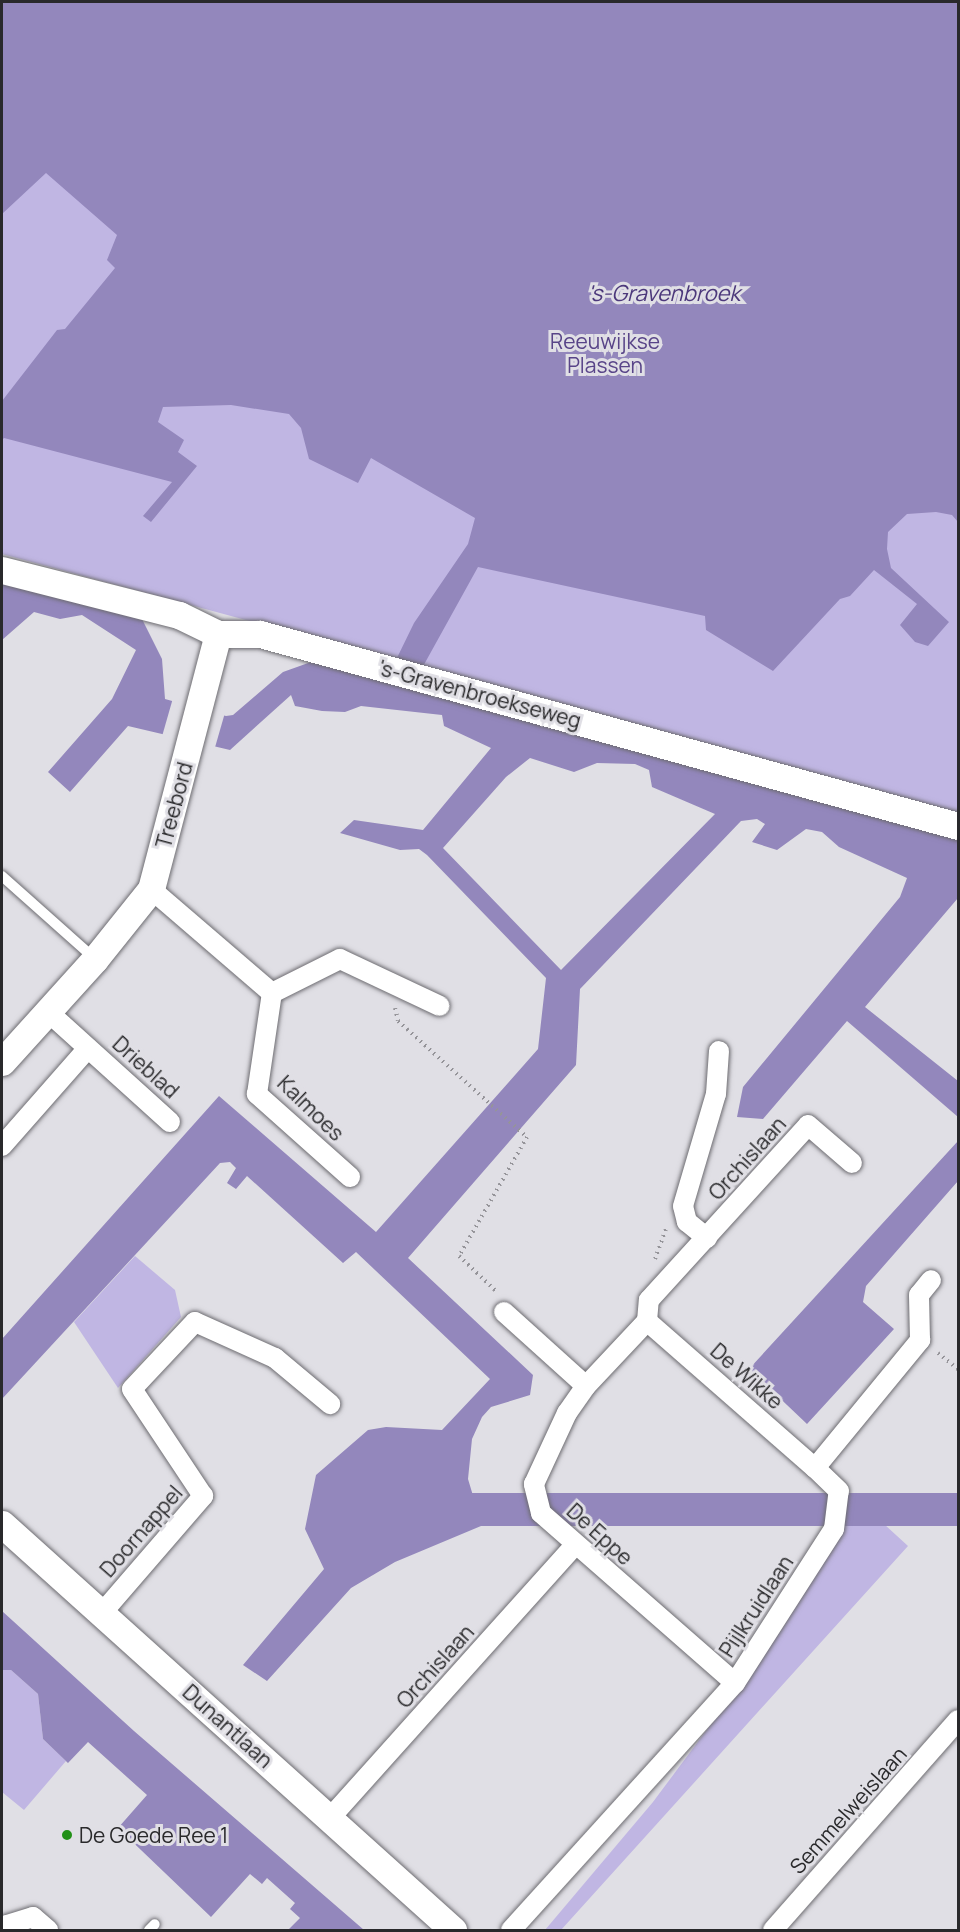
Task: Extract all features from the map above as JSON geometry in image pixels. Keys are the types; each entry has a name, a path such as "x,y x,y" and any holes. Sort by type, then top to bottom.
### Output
{"street":[{"name":"'s-Gravenbroekseweg","path":"2,570 178,615 218,634 260,634 958,826"},
{"name":"Treebord","path":"2,1062 46,1010 95,959 151,889 218,634"},
{"path":"151,889 272,993 340,959 440,1006"},
{"name":"Kalmoes","path":"272,993 257,1094 350,1177"},
{"name":"Drieblad","path":"46,1010 170,1122"},
{"name":"Drieblad","path":"2,1146 88,1048"},
{"name":"Orchislaan","path":"707,1238 687,1222 683,1206 716,1094 719,1051"},
{"name":"Orchislaan","path":"649,1300 808,1125 852,1163"},
{"path":"814,1468 920,1340 919,1295 931,1280"},
{"path":"504,1312 585,1386 647,1321 649,1300"},
{"name":"De Wikke","path":"647,1321 814,1468"},
{"name":"Doornappel","path":"102,1613 203,1496 132,1389 195,1322 275,1358 330,1404"},
{"name":"De Eppe","path":"585,1386 567,1413 534,1484 541,1513 735,1683"},
{"name":"Pijlkruidlaan","path":"511,1930 735,1683 834,1529 840,1491 814,1468"},
{"name":"Dunantlaan","path":"2,1524 453,1930"},
{"name":"Orchislaan","path":"330,1818 575,1545"},
{"name":"Semmelweislaan","path":"772,1930 958,1720"},
{"path":"2,1930 7,1925 33,1917 48,1930"}],"lane":[{"path":"2,876 95,959"}],"path":[{"path":"389,982 398,1021 527,1137 459,1256 497,1291 504,1312"},
{"name":"Orchislaan","path":"649,1300 649,1277 664,1234 672,1213 683,1206"}],"green space":[{"name":"'s-Gravenbroek","path":"2,2 958,2 958,813 2,554"},
{"path":"135,1256 175,1290 181,1317 118,1388 74,1322"},
{"path":"835,1486 861,1503 908,1546 561,1930 545,1930 653,1802 782,1629 817,1572"},
{"path":"2,1670 11,1670 38,1694 43,1739 66,1761 24,1810 2,1792"}],"water":[{"name":"'s-Gravenbroek","path":"2,2 958,2 958,522 952,515 936,512 907,514 888,532 887,549 891,568 949,622 928,646 915,642 900,625 917,604 874,570 850,596 840,599 773,671 706,630 705,616 478,567 421,670 435,696 451,697 958,836 958,898 865,1007 958,1081 958,1117 847,1021 763,1119 737,1117 743,1087 900,897 907,878 839,847 822,832 806,829 777,850 752,842 765,824 757,819 741,821 580,989 576,1065 408,1258 533,1375 530,1395 491,1407 482,1417 472,1439 468,1479 477,1509 485,1517 481,1526 395,1562 351,1588 267,1681 243,1665 324,1569 305,1529 316,1475 368,1430 386,1427 442,1430 490,1379 356,1252 343,1263 247,1176 236,1189 227,1183 236,1168 230,1162 220,1163 2,1399 2,1339 219,1096 376,1232 538,1049 546,978 419,849 400,850 340,833 354,820 423,830 491,748 444,726 442,715 361,706 345,712 322,711 295,706 291,695 230,750 128,726 70,792 48,772 112,699 136,650 82,615 60,619 34,612 2,640 2,582 142,619 162,659 165,699 226,716 233,715 283,672 311,662 380,678 394,664 414,623 468,544 475,518 371,458 358,483 309,459 301,428 289,414 231,405 163,407 158,422 184,440 178,452 197,466 151,522 143,516 172,482 4,438 2,440 2,401 57,330 65,329 115,268 107,260 117,235 46,173 2,214","holes":["530,758 574,772 597,763 635,764 649,770 652,787 715,814 561,970 443,848 506,777"]},
{"path":"958,1141 958,1181 866,1286 863,1302 894,1329 807,1424 749,1369"},
{"path":"368,1493 958,1493 958,1526 368,1526"},
{"path":"2,1611 134,1731 364,1930 288,1930 300,1918 290,1909 295,1903 267,1878 262,1884 250,1874 211,1917 118,1828 147,1795 88,1742 68,1763 43,1739 38,1694 11,1670 2,1670"}],"pier":[{"path":"173,698 225,713 214,752 162,737"}],"place":[{"name":"De Goede Ree 1","path":"67,1835"}],"park label":[{"name":"Reeuwijkse Plassen","path":"605,353"}]}
